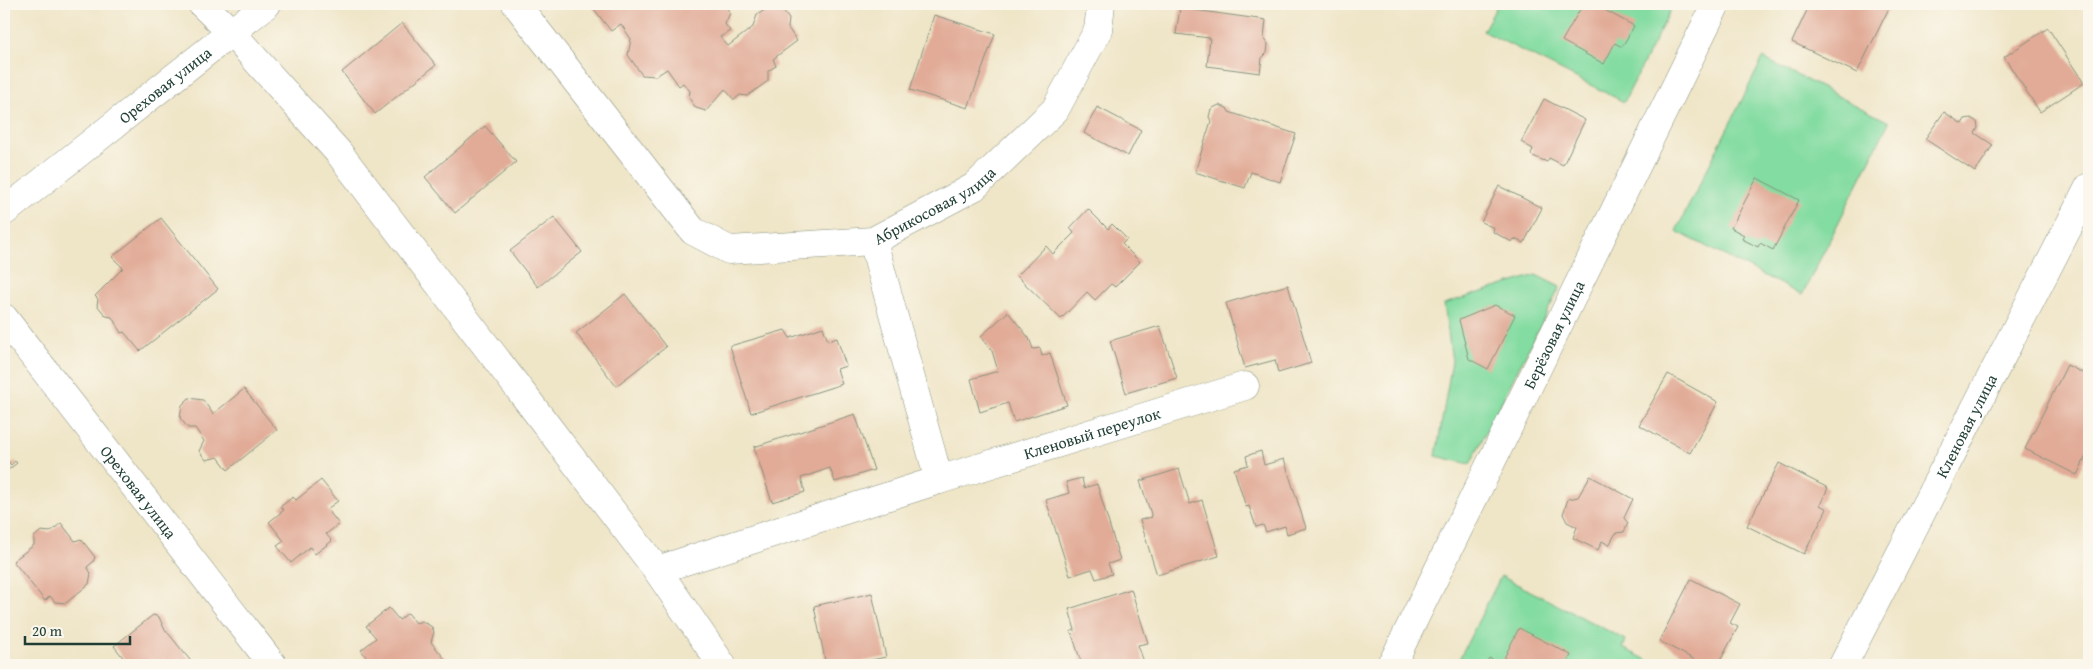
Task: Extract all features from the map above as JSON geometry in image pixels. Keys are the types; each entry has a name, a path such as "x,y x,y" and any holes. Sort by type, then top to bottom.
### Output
{"street":[{"path":"202,4 232,32 339,153 658,570 722,665"},
{"path":"232,32 267,4"},
{"name":"Абрикосовая улица","path":"516,4 693,231 729,250 873,241 974,188 1055,110 1098,30 1101,4"},
{"name":"Берёзовая улица","path":"1390,665 1716,4"},
{"name":"Ореховая улица","path":"4,212 232,32"},
{"name":"Кленовая улица","path":"1843,665 2089,187"},
{"path":"873,241 939,480"},
{"name":"Ореховая улица","path":"4,318 273,665"},
{"name":"Кленовый переулок","path":"658,570 939,480 1245,386"}],"green space":[{"path":"1498,4 1660,4 1671,9 1624,102 1483,31"},
{"path":"1763,58 1889,122 1802,295 1676,231"},
{"path":"1536,275 1560,287 1470,464 1436,456 1452,361 1444,304"},
{"path":"1501,576 1626,640 1623,648 1657,665 1456,665"}],"building":[{"path":"590,4 724,4 730,13 725,24 730,31 720,37 728,46 753,27 757,15 769,7 780,7 789,19 788,28 797,41 773,59 776,66 768,71 768,81 747,96 740,95 734,100 725,89 706,111 696,108 689,98 690,91 683,83 679,86 667,69 656,76 642,75 628,55 631,39 621,24 611,31"},
{"path":"1583,4 1594,4 1634,26 1622,47 1615,43 1604,64 1562,41"},
{"path":"1810,4 1891,4 1857,73 1792,42"},
{"path":"1180,8 1266,20 1264,38 1268,44 1267,53 1262,58 1260,73 1207,66 1210,38 1176,34"},
{"path":"934,15 995,34 968,108 910,90"},
{"path":"402,23 436,65 375,114 342,72"},
{"path":"2048,28 2084,83 2040,112 2004,57"},
{"path":"1544,99 1585,120 1563,165 1549,158 1547,162 1533,156 1531,154 1533,149 1521,142"},
{"path":"1219,105 1227,108 1229,112 1296,134 1280,182 1251,172 1245,188 1195,172 1211,121 1209,117 1211,109"},
{"path":"1097,107 1141,130 1128,156 1084,133"},
{"path":"1944,112 1962,124 1965,119 1971,118 1977,122 1978,128 1975,133 1993,145 1975,172 1925,139"},
{"path":"485,126 516,162 455,213 425,177"},
{"path":"1757,178 1799,200 1773,250 1760,243 1758,247 1742,239 1744,235 1731,228"},
{"path":"1499,186 1542,208 1524,243 1514,239 1512,242 1493,232 1494,228 1481,222"},
{"path":"1088,209 1108,229 1112,224 1127,239 1122,244 1140,262 1115,287 1111,284 1095,300 1087,292 1061,319 1017,276 1046,246 1053,254 1074,233 1070,228"},
{"path":"554,217 582,252 538,287 510,251"},
{"path":"161,218 218,289 140,351 124,332 121,333 112,317 106,316 97,305 98,299 95,296 123,268 112,257"},
{"path":"1288,285 1311,363 1278,373 1275,360 1245,368 1226,303"},
{"path":"625,294 666,347 616,386 576,333"},
{"path":"1495,305 1515,315 1488,369 1469,359 1459,320"},
{"path":"1008,312 1029,338 1033,349 1040,348 1042,356 1050,353 1067,405 1014,422 1008,403 980,412 971,379 998,371 992,351 981,336"},
{"path":"1160,326 1177,378 1126,393 1110,341"},
{"path":"823,327 828,341 837,338 846,366 837,369 842,384 751,413 730,346 785,330 790,338"},
{"path":"2067,365 2089,376 2089,450 2077,475 2025,449"},
{"path":"1668,374 1718,402 1690,453 1639,425"},
{"path":"244,389 277,430 228,470 218,457 206,460 199,451 204,441 195,428 188,428 180,418 182,405 189,398 203,400 213,414"},
{"path":"855,414 874,470 835,482 830,468 801,478 805,492 772,502 754,447"},
{"path":"1261,451 1264,465 1284,459 1306,528 1287,534 1285,526 1266,532 1263,525 1256,527 1249,506 1246,507 1234,469 1248,465 1246,456"},
{"path":"4,456 11,465 15,461 17,463 4,473"},
{"path":"1779,463 1828,488 1820,505 1827,509 1804,554 1747,526"},
{"path":"1179,469 1190,504 1202,500 1219,556 1157,575 1140,520 1152,517 1140,481"},
{"path":"1590,476 1633,499 1624,518 1628,523 1624,532 1616,533 1609,545 1602,541 1598,550 1573,538 1577,527 1567,522 1563,514 1568,499 1578,497"},
{"path":"1082,478 1084,488 1097,484 1120,560 1108,564 1112,574 1096,579 1092,569 1070,576 1046,500 1069,493 1066,482"},
{"path":"321,480 338,501 327,509 339,524 326,534 332,541 315,554 310,547 291,563 277,546 284,541 269,522 284,510 280,507 293,497 296,500"},
{"path":"61,523 75,541 81,539 95,557 93,562 87,567 91,573 89,584 66,603 55,602 50,596 45,601 13,561 34,545 34,537 41,531 50,532"},
{"path":"1691,579 1740,604 1730,623 1738,627 1718,665 1705,665 1659,641"},
{"path":"1131,589 1148,643 1138,645 1145,665 1082,665 1071,631 1075,630 1069,609"},
{"path":"872,593 886,657 847,665 826,665 814,606"},
{"path":"389,608 399,620 408,613 416,623 422,621 432,627 434,632 431,642 450,665 372,665 361,650 376,638 366,626"},
{"path":"153,615 159,617 164,628 194,665 129,665 114,646"},
{"path":"1519,628 1571,655 1566,665 1485,665 1489,658 1501,664"}]}
